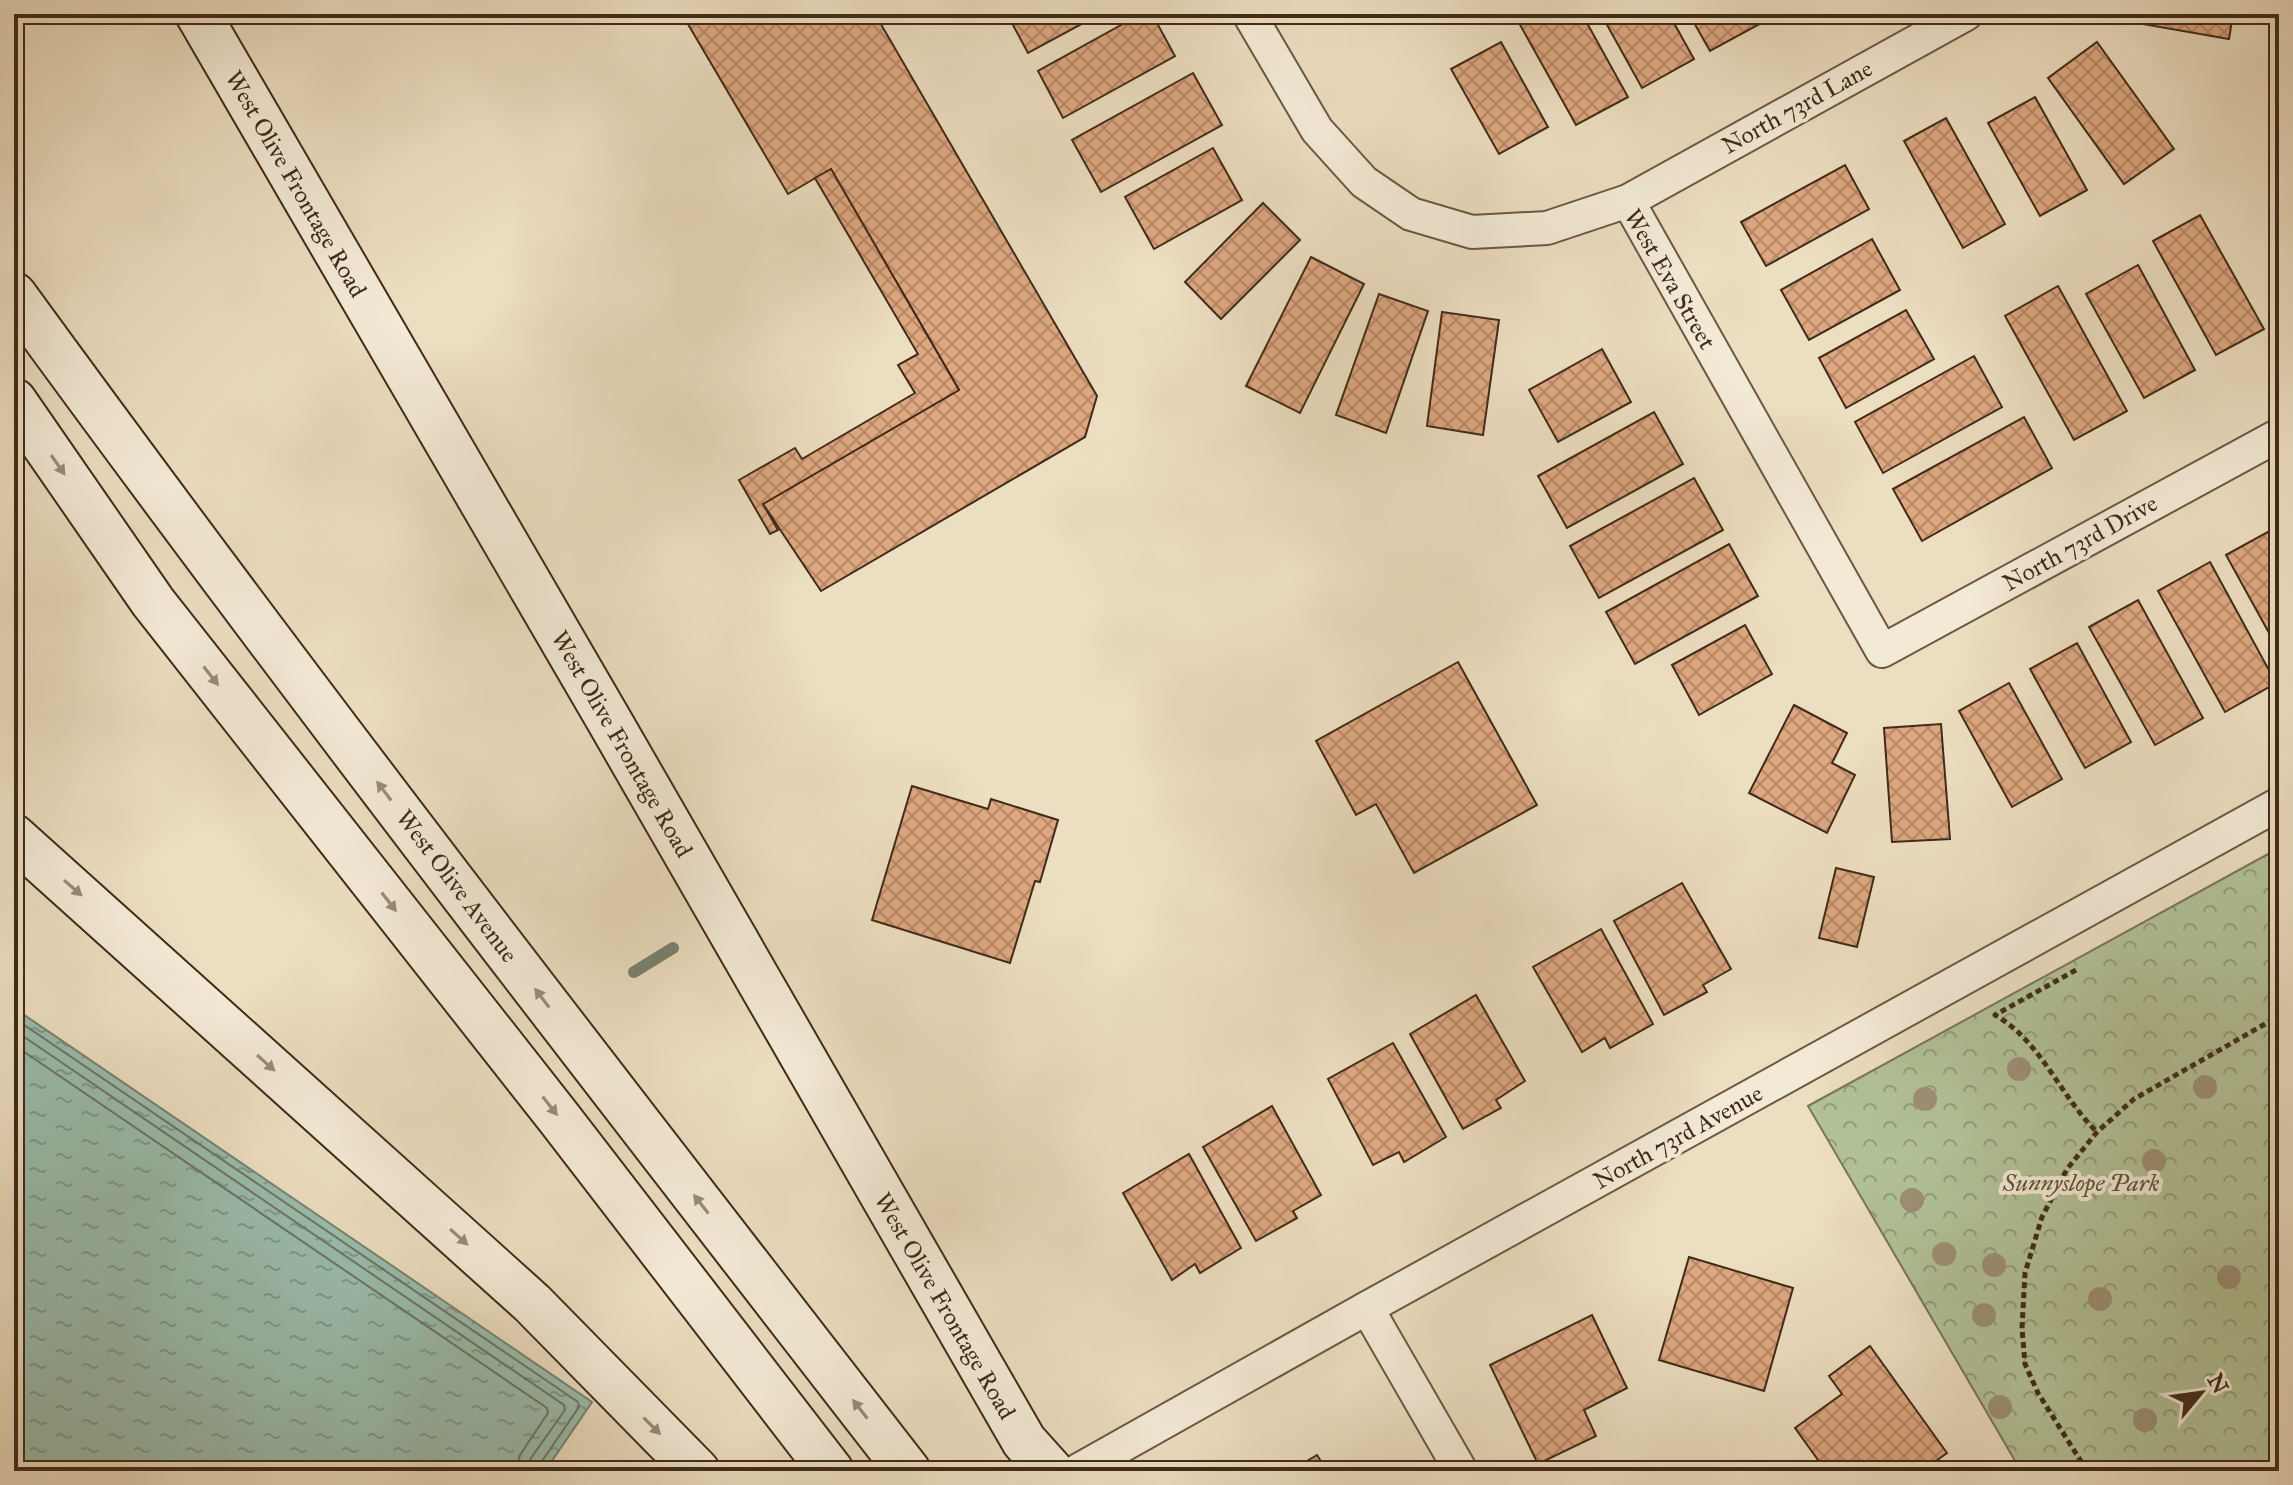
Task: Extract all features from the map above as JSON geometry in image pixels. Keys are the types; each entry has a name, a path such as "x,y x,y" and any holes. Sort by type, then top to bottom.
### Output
{"main road":[{"name":"West Olive Frontage Road","path":"198,14 993,1389 1024,1441 1051,1471"},
{"name":"West Olive Avenue","path":"14,295 200,550 604,1080 908,1471"},
{"path":"14,401 153,602 550,1106 831,1471"},
{"path":"14,837 532,1303 697,1471"}],"street":[{"name":"West Eva Street","path":"1249,14 1317,130 1364,182 1411,214 1472,232 1547,228 1628,201 1882,651"},
{"name":"North 73rd Lane","path":"1628,201 1966,14"},
{"name":"North 73rd Drive","path":"1882,651 2279,435"},
{"name":"North 73rd Avenue","path":"1077,1471 2279,804"},
{"path":"1367,1308 1461,1471"}],"path":[{"path":"2076,970 1995,1015 2013,1026 2031,1045 2097,1132"},
{"path":"2087,1471 2038,1393 2025,1364 2022,1328 2025,1273 2042,1217 2067,1169 2097,1132 2134,1099 2279,1016"}],"green space":[{"name":"Sunnyslope Park","path":"2279,848 2279,1471 2021,1471 1808,1106"}],"water":[{"path":"14,1008 592,1402 545,1471 14,1471"}],"building":[{"path":"682,14 875,14 1097,396 1085,437 821,591 763,504 959,390 831,169 788,194"},
{"path":"1007,14 1100,14 1028,53"},
{"path":"1141,14 1152,14 1175,56 1063,118 1038,71"},
{"path":"1514,14 1582,14 1628,97 1576,125"},
{"path":"1601,14 1669,14 1694,59 1642,88"},
{"path":"1689,14 1761,14 1765,21 1710,51"},
{"path":"2114,14 2233,14 2229,39 2114,19"},
{"path":"1501,42 1548,127 1499,154 1451,69"},
{"path":"2097,42 2174,149 2124,184 2048,78"},
{"path":"1193,73 1222,125 1101,192 1072,140"},
{"path":"2035,97 2087,190 2040,216 1988,123"},
{"path":"1946,118 2005,224 1963,248 1904,141"},
{"path":"1213,148 1242,200 1154,249 1125,197"},
{"path":"1845,165 1869,209 1766,266 1741,222"},
{"path":"831,169 959,390 763,504 778,530 770,534 739,480 795,448 802,459 915,393 898,365 918,354 815,178"},
{"path":"1263,203 1300,240 1221,319 1185,282"},
{"path":"2200,215 2264,329 2216,355 2153,241"},
{"path":"1872,239 1900,290 1809,340 1781,290"},
{"path":"1311,257 1364,284 1300,413 1246,386"},
{"path":"2138,265 2195,370 2144,398 2086,294"},
{"path":"2058,286 2127,411 2074,440 2005,316"},
{"path":"2279,291 2279,313 2273,311"},
{"path":"1379,294 1428,311 1386,433 1336,415"},
{"path":"1906,310 1934,359 1846,408 1819,358"},
{"path":"1442,312 1499,320 1483,435 1427,426"},
{"path":"1602,349 1631,402 1558,442 1529,390"},
{"path":"1974,356 2002,407 1883,473 1855,422"},
{"path":"1654,412 1683,464 1567,528 1538,476"},
{"path":"2024,417 2052,468 1922,541 1893,489"},
{"path":"1694,478 1723,530 1599,598 1570,546"},
{"path":"2273,529 2279,539 2279,651 2226,555"},
{"path":"1729,544 1758,596 1635,664 1606,612"},
{"path":"2210,562 2276,683 2225,712 2158,591"},
{"path":"2138,600 2203,718 2155,745 2089,627"},
{"path":"1745,625 1772,674 1699,715 1672,665"},
{"path":"2077,643 2131,742 2085,768 2030,669"},
{"path":"1458,662 1537,805 1414,873 1376,804 1356,815 1316,741"},
{"path":"2009,683 2062,779 2012,807 1959,711"},
{"path":"1794,705 1847,733 1832,763 1855,775 1827,833 1749,793"},
{"path":"1941,724 1950,839 1892,842 1884,728"},
{"path":"912,786 988,809 991,799 1058,820 1040,882 1035,881 1010,963 872,920"},
{"path":"1836,868 1874,877 1857,947 1819,938"},
{"path":"1682,883 1731,969 1703,985 1707,992 1664,1015 1614,921"},
{"path":"1601,929 1653,1024 1610,1048 1605,1038 1582,1052 1533,967"},
{"path":"1476,995 1525,1081 1496,1100 1501,1108 1463,1129 1410,1034"},
{"path":"1393,1043 1446,1137 1404,1162 1399,1152 1373,1165 1328,1079"},
{"path":"1272,1106 1321,1195 1293,1211 1297,1218 1256,1241 1203,1147"},
{"path":"1189,1154 1241,1248 1200,1273 1195,1264 1172,1280 1123,1193"},
{"path":"1689,1257 1793,1288 1764,1391 1659,1360"},
{"path":"1592,1315 1627,1388 1584,1410 1596,1436 1538,1464 1490,1365"},
{"path":"1870,1346 1947,1453 1922,1471 1870,1471 1863,1461 1849,1471 1826,1471 1795,1428 1842,1394 1829,1376"},
{"path":"1317,1455 1327,1471 1290,1471"}],"waterway":[{"path":"634,972 673,948"}]}
